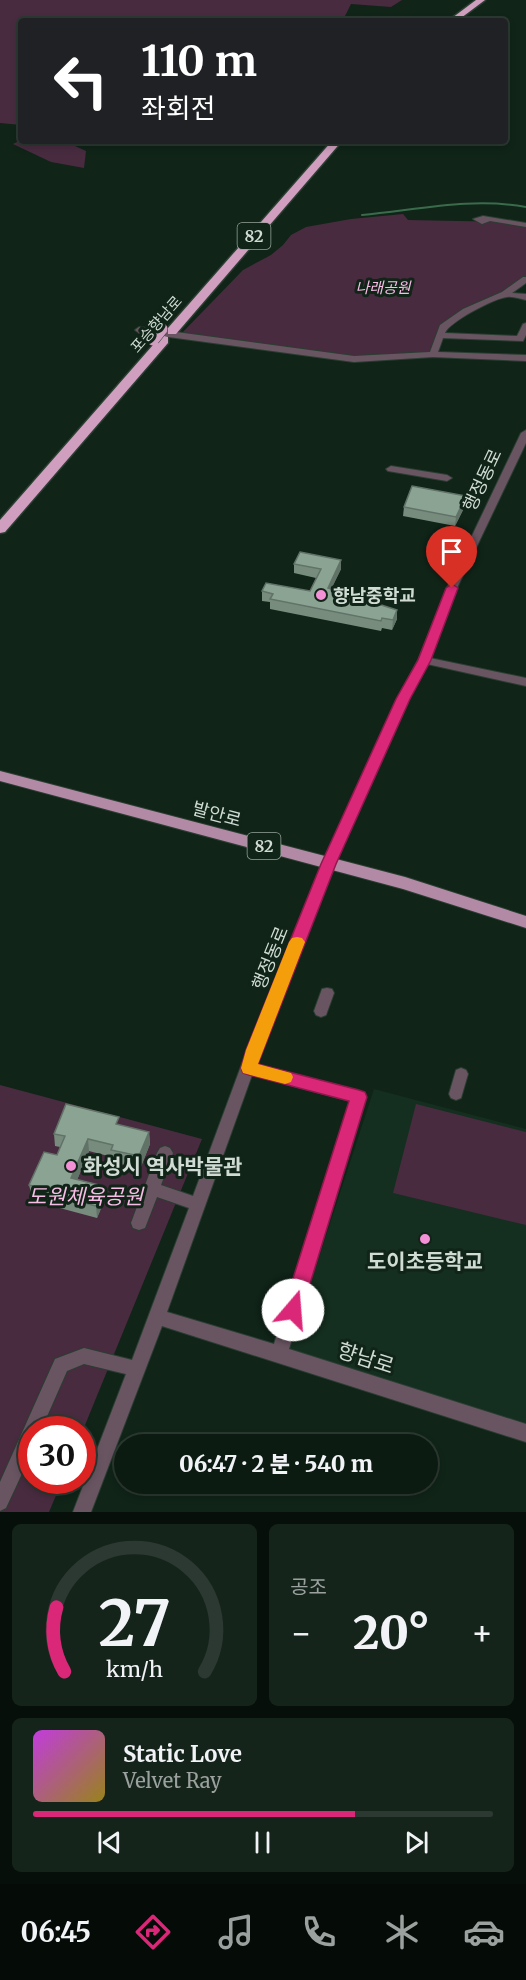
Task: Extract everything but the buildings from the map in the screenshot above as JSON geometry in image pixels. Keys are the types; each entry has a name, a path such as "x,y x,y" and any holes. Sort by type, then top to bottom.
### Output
{"highway":[{"path":"456,18 481,0"},
{"path":"465,18 490,0"},
{"name":"포승향남로","path":"0,529 323,144"},
{"name":"포승향남로","path":"0,513 334,144"}],"main road":[{"name":"발안로","path":"0,776 405,883 526,922"}],"street":[{"path":"487,220 526,225"},
{"path":"433,354 443,327 453,319 505,294 526,279"},
{"path":"505,294 526,297"},
{"path":"441,335 520,339 526,326"},
{"path":"139,330 354,359 433,354 526,358"},
{"name":"행정동로","path":"82,1512 157,1317 254,1050 328,864 403,699 424,660 452,588 526,433"},
{"path":"391,469 447,478"},
{"path":"424,660 526,682"},
{"path":"321,1011 327,993"},
{"path":"249,1068 359,1097 279,1354"},
{"path":"456,1094 461,1074"},
{"path":"139,1223 165,1153"},
{"path":"152,1189 198,1204"},
{"name":"향남로","path":"157,1317 526,1433"},
{"path":"38,1416 61,1365 84,1356 137,1369"},
{"path":"0,1502 18,1462"}],"shaded area":[{"name":"도이초등학교","path":"374,1089 526,1129 526,1425 289,1349"}],"green space":[{"path":"0,0 402,0 391,7 351,4 343,18 18,18 18,125 0,123"},
{"path":"18,142 18,144 71,144 86,151 84,168 51,162 13,144"},
{"name":"나래공원","path":"403,214 408,220 513,222 526,225 526,279 453,319 433,354 354,359 179,336 243,270 271,255 291,235 306,227 351,219"},
{"name":"도원체육공원","path":"0,1085 202,1139 89,1416 18,1416 18,1494 57,1494 49,1512 0,1512"},
{"path":"416,1104 526,1132 526,1225 393,1193"}],"waterway":[{"path":"362,215 464,204 485,203 526,207"}],"slow traffic":[{"path":"285,1077 249,1068 297,942"}],"place":[{"name":"향남중학교","path":"321,595"},
{"name":"화성시 역사박물관","path":"71,1166"},
{"name":"도이초등학교","path":"425,1239"}],"route":[{"path":"293,1310 355,1116 359,1097 249,1068 254,1050 328,864 403,699 424,660 452,588"}]}
